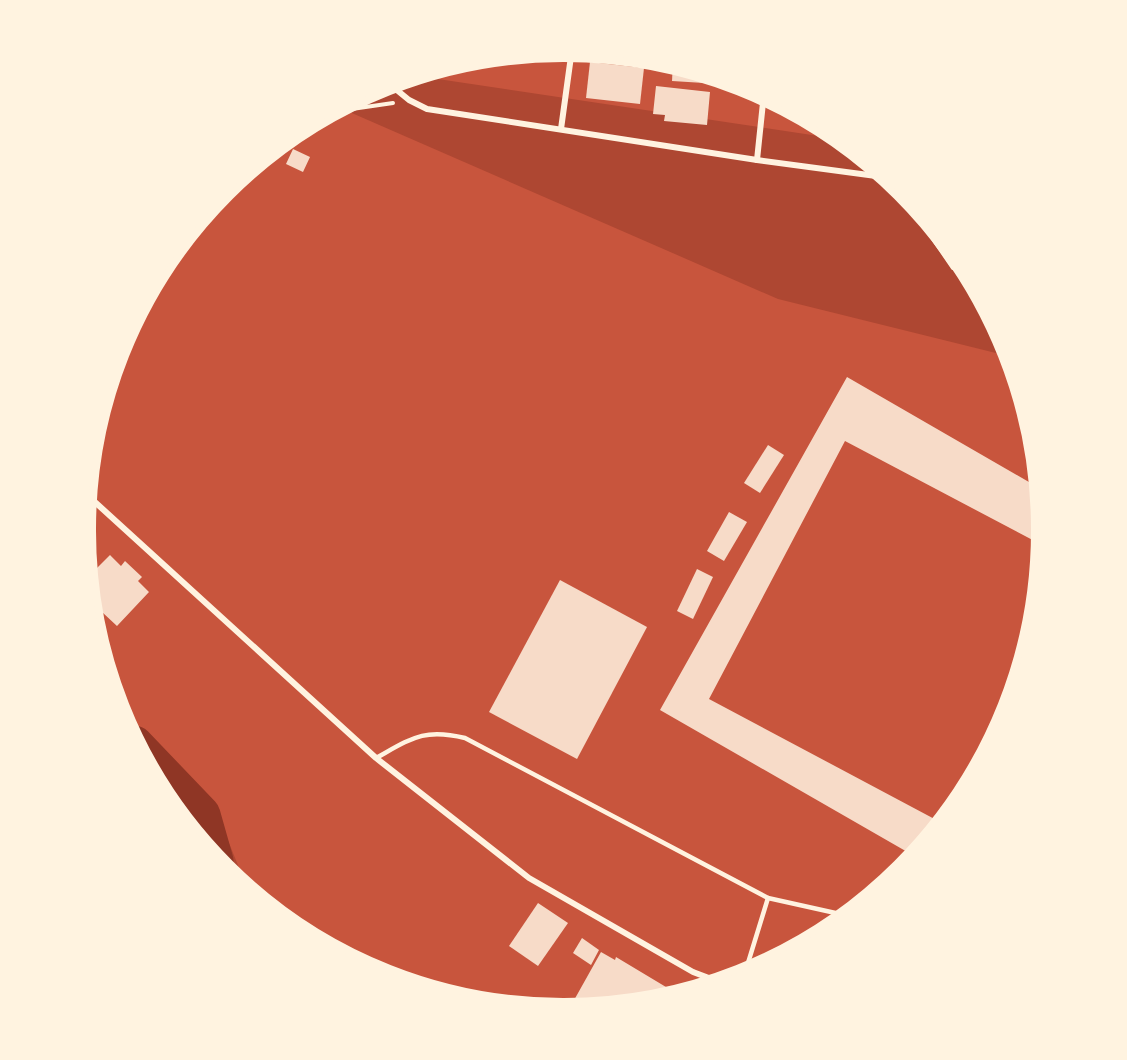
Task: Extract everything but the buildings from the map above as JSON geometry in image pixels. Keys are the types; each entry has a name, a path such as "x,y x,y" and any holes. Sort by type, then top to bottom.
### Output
{"street":[{"path":"561,129 571,58"},
{"path":"396,89 426,109 875,177"},
{"path":"757,160 763,103"},
{"path":"93,500 376,758 529,878 693,972 709,978"}],"lane":[{"path":"376,758 422,734 441,732 465,738 768,898 837,913"},
{"path":"748,964 768,898"}],"path":[{"path":"351,109 409,100"},
{"path":"926,229 953,268 956,269"}],"shaded area":[{"path":"431,78 823,137 851,156 897,197 938,243 972,294 1001,354 778,299 348,111 383,94"},
{"path":"137,731 214,806 241,873 189,817 155,766"}],"waterway":[{"path":"157,769 201,815 208,840"}]}
